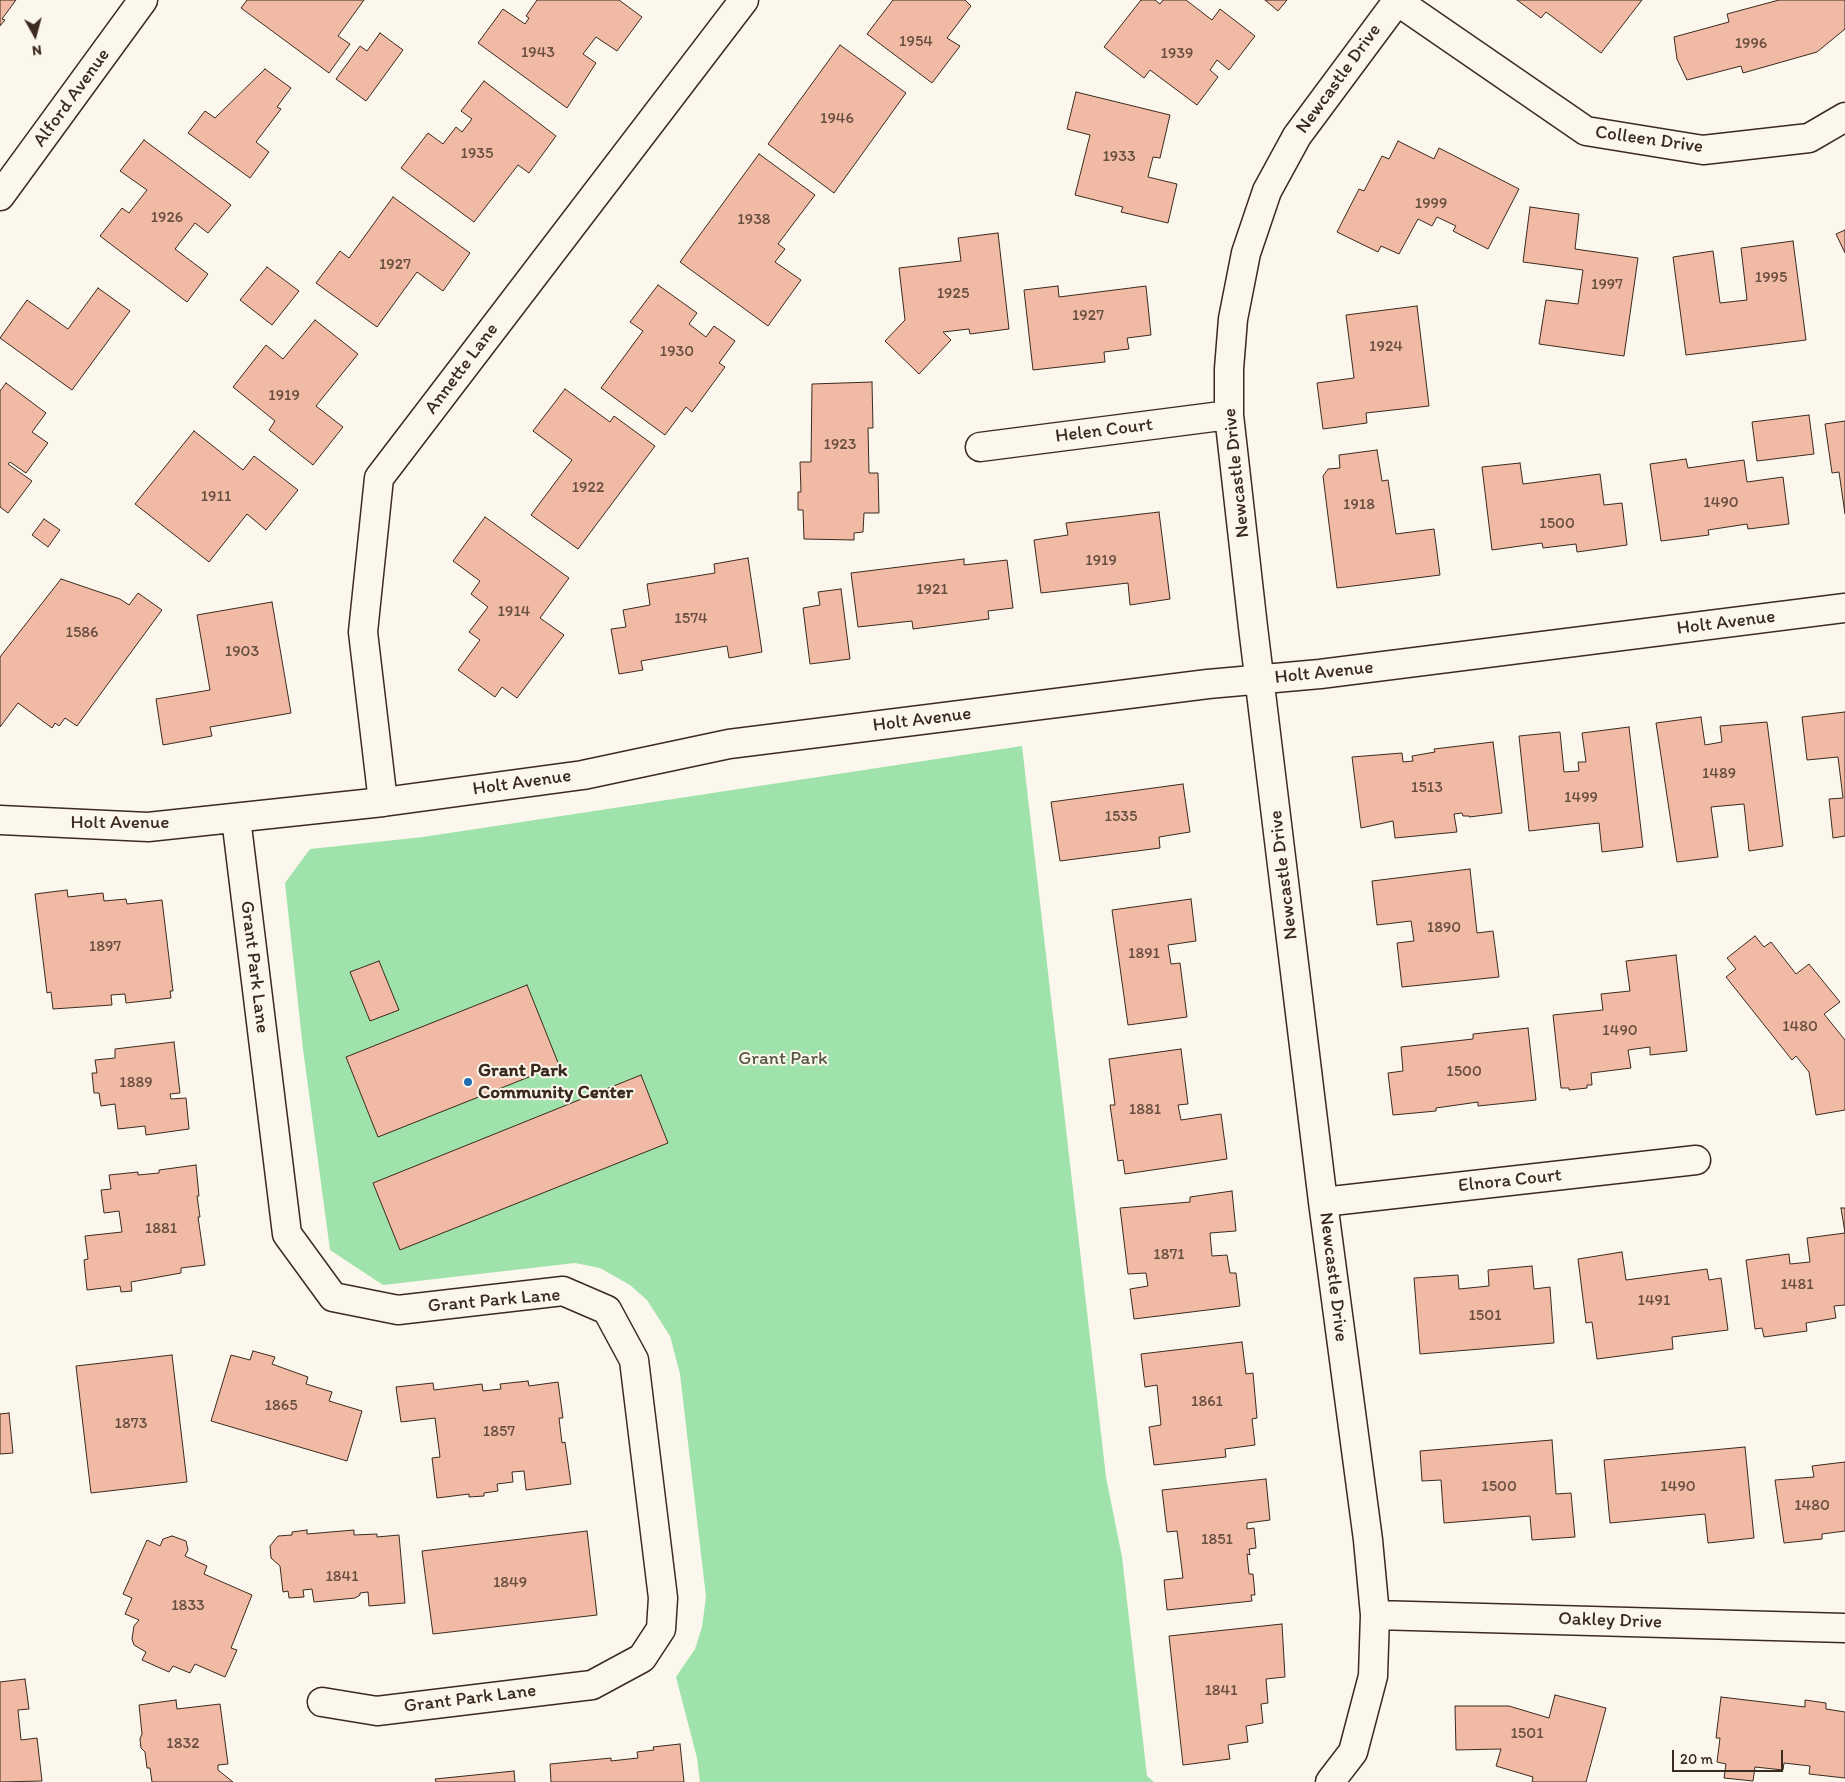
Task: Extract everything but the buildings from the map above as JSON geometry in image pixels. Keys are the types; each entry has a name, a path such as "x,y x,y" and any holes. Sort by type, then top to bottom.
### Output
{"street":[{"name":"Alford Avenue","path":"0,196 143,0"},
{"name":"Annette Lane","path":"383,802 363,632 379,478 744,0"},
{"name":"Colleen Drive","path":"1397,1 1586,131 1703,150 1809,138 1845,117"},
{"name":"Newcastle Drive","path":"1330,1782 1353,1752 1373,1676 1375,1615 1368,1540 1323,1202 1260,680 1229,415 1229,370 1233,319 1246,254 1268,191 1297,136 1397,1"},
{"name":"Helen Court","path":"980,447 1229,415"},
{"name":"Holt Avenue","path":"0,820 148,827 383,802 583,775 729,744 1208,684 1260,680 1845,608"},
{"name":"Grant Park Lane","path":"236,818 287,1234 333,1297 398,1310 563,1292 607,1310 634,1360 663,1598 662,1629 642,1658 592,1685 377,1711 322,1702"},
{"name":"Elnora Court","path":"1323,1202 1696,1160"},
{"name":"Oakley Drive","path":"1375,1615 1845,1628"}],"green space":[{"name":"Grant Park","path":"1022,746 1106,1477 1122,1557 1147,1776 1154,1782 700,1782 697,1758 676,1677 695,1649 702,1627 706,1597 680,1374 670,1336 647,1300 630,1285 600,1268 575,1263 383,1285 330,1250 303,1049 285,883 310,849 423,837"}],"place":[{"name":"Grant Park Community Center","path":"468,1082"}]}
